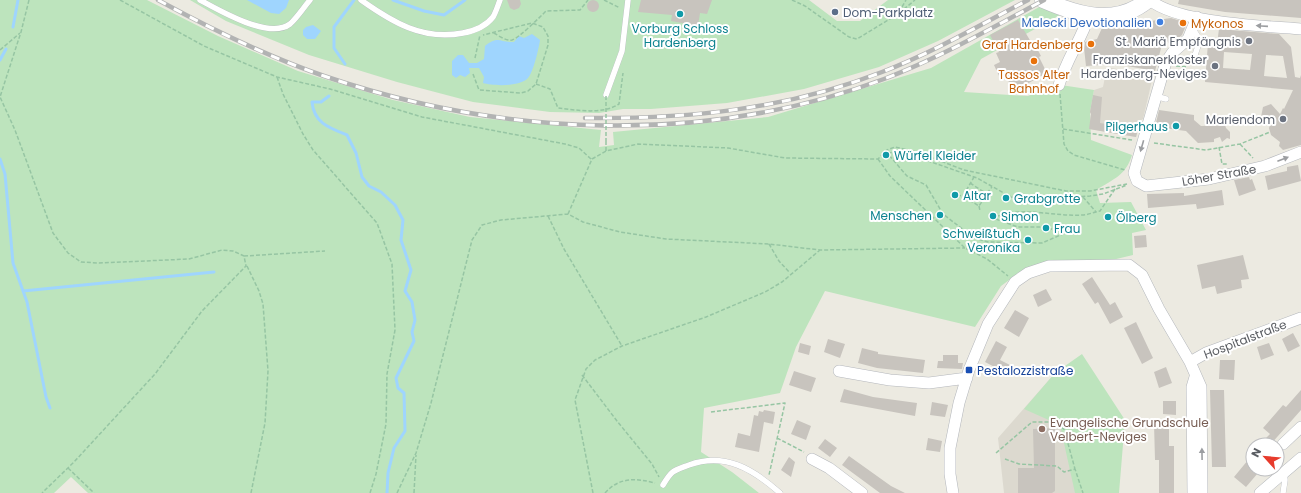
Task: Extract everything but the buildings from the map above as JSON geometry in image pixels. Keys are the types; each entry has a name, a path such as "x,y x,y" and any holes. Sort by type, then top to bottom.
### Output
{"main road":[{"path":"1043,0 1089,16 1105,16 1124,12 1138,7 1149,0"}],"street":[{"path":"1149,0 1166,9 1219,22 1301,29"},
{"path":"1059,85 1063,72 1085,28 1089,16"},
{"path":"1135,177 1143,142 1160,98 1166,62 1172,53 1188,39 1196,17"},
{"name":"Löher Straße","path":"1135,177 1146,186 1209,178 1265,166 1301,152"},
{"path":"953,493 950,474 950,448 959,403 988,324 1015,282 1028,273 1049,266 1129,265 1142,275 1159,309 1190,362 1195,378 1201,387 1202,493"},
{"name":"Hospitalstraße","path":"1190,362 1206,353 1301,318"},
{"path":"839,371 890,380 929,383 967,378"},
{"path":"1193,493 1192,387 1195,378"},
{"path":"1285,442 1301,427"},
{"path":"1285,471 1301,458"},
{"path":"812,459 829,468 862,493"},
{"path":"1260,493 1278,477"}],"lane":[{"path":"200,0 232,17 270,30 289,25 310,0"},
{"path":"361,0 388,19 428,35 449,36 472,31 482,26 493,17 500,0"},
{"path":"606,95 622,51 628,0"},
{"path":"1193,28 1200,40 1193,61"},
{"path":"663,485 671,472 698,462 716,460 733,463 748,468 768,482 780,493"},
{"path":"1283,493 1286,480 1285,476"}],"path":[{"path":"29,0 21,32 0,97 15,130 52,233 68,253 81,262 99,263 189,258 222,250 233,251 244,256 325,251"},
{"path":"120,0 204,46 277,77 330,89 422,117 565,144 579,148 592,159"},
{"path":"472,31 480,35 532,23 538,20 546,11 580,10 588,0"},
{"path":"604,0 627,12"},
{"path":"792,0 804,6 849,37 857,39 898,14 915,0"},
{"path":"898,14 906,0"},
{"path":"494,33 507,40 513,40 532,23"},
{"path":"474,74 476,87 485,92 520,94 528,91 536,84 548,45 548,36 543,27 532,23"},
{"path":"0,50 21,32"},
{"path":"475,58 480,35"},
{"path":"1174,65 1191,67 1193,61"},
{"path":"536,84 550,89 558,108 587,111 599,110 614,107 619,104 623,73"},
{"path":"277,77 283,94 303,134 313,150 377,223 392,264 395,330 387,374 386,424 376,474 370,493"},
{"path":"1059,85 1064,144 1068,152 1135,177"},
{"path":"606,95 606,151"},
{"path":"1063,128 1143,142 1206,150 1240,144 1270,132"},
{"path":"568,214 592,159 606,151 638,144 728,148 785,158 878,159 887,150 896,147 917,152 964,170 1066,190 1090,191 1135,177"},
{"path":"1240,144 1253,158"},
{"path":"1219,147 1222,164 1228,163"},
{"path":"1115,189 1100,212 1082,215 1039,211 1004,214 993,218 1018,227 1044,227 1065,233 1042,243 988,242 974,238 943,214 926,185 907,176 888,154 897,150 974,177 1011,197 1035,199 1083,197 1104,194 1135,177"},
{"path":"878,159 890,176 965,248 987,259 1015,282"},
{"path":"963,196 974,177"},
{"path":"970,183 987,194"},
{"path":"980,211 979,206 992,187"},
{"path":"957,196 963,196 979,206"},
{"path":"1083,197 1096,212"},
{"path":"397,493 416,453 439,376 472,240 482,225 501,220 568,214 583,222 620,232 666,239 769,244 820,250 965,248"},
{"path":"548,216 564,249 622,346"},
{"path":"769,244 779,261 790,273"},
{"path":"593,493 575,400 582,375 595,360 622,346 706,317 765,292 782,282 790,273 820,250"},
{"path":"244,256 246,266 259,291 263,304 268,372 265,423 251,493"},
{"path":"42,493 68,468 155,374 202,311 246,266"},
{"path":"582,375 652,464 663,485"},
{"path":"711,412 785,403 768,482"},
{"path":"996,453 1032,422 1051,422 1064,429 1075,469 1084,493"},
{"path":"777,438 801,449 812,459"},
{"path":"414,493 416,453"},
{"path":"1005,459 1019,464 1057,466 1064,472 1075,469"},
{"path":"68,468 94,493"},
{"path":"605,493 613,484 634,479 663,485"}],"shaded area":[{"path":"1107,67 1153,76 1143,119 1140,121 1136,137 1089,129 1094,90 1103,87"},
{"name":"Evangelische Grundschule Velbert-Neviges","path":"1055,373 1095,493 1004,493 998,438"}],"green space":[{"path":"0,0 147,0 218,36 298,71 393,100 470,117 601,130 599,147 614,145 613,132 768,117 931,68 1041,6 1060,15 981,59 964,92 1028,96 1054,84 1094,90 1090,112 1091,140 1132,155 1123,172 1096,190 1100,203 1131,202 1146,230 1132,233 1133,255 1087,266 1020,272 1001,286 975,327 825,291 796,347 780,393 704,408 701,452 732,472 759,493 88,493 71,477 54,493 0,493"},
{"path":"190,0 809,0 837,21 860,21 888,0 1015,0 938,41 879,67 804,89 727,103 651,109 623,109 599,113 550,112 473,102 397,82 309,55 226,21"},
{"path":"1082,354 1125,420 1119,493 1075,493 1060,425 1024,409 1055,373"}],"water":[{"path":"247,0 289,0 286,8 279,14 271,13"},
{"path":"313,25 321,31 315,39 307,39 303,35 303,30 306,27"},
{"path":"532,34 540,40 532,71 528,78 524,81 506,85 483,83 484,77 479,68 469,68 470,73 465,77 460,75 456,78 452,75 452,61 458,55 463,55 469,63 477,63 484,59 485,46 493,41 499,40 514,42 519,36 524,38"}],"waterway":[{"path":"13,27 18,0"},
{"path":"345,64 334,48 334,27 354,0"},
{"path":"393,0 424,11 444,15 465,0"},
{"path":"0,60 6,49"},
{"path":"329,96 321,102 312,102 313,109 319,120 324,124 347,135 356,153 362,177 369,186 381,192 395,205 403,220 401,240 411,270 405,291 412,302 415,320 412,332 414,341 396,378 398,388 404,393 405,431 394,448 388,473 387,493"},
{"path":"0,159 5,174 13,263 27,302 46,397 50,408"},
{"path":"23,291 214,272"}],"railway":[{"path":"158,0 219,32 281,60 324,76 392,96 462,112 533,121 604,126 675,124 746,115 816,101 905,71 965,42 1044,0"},
{"path":"585,118 661,117 698,114 772,104 809,95 846,85 901,64 956,38 1028,0"}],"place":[{"name":"Dom-Parkplatz","path":"835,12"},
{"name":"Vorburg Schloss Hardenberg","path":"680,14"},
{"name":"Malecki Devotionalien","path":"1160,22"},
{"name":"Mykonos","path":"1183,23"},
{"name":"St. Mariä Empfängnis","path":"1249,41"},
{"name":"Graf Hardenberg","path":"1091,44"},
{"name":"Tassos Alter Bahnhof","path":"1034,61"},
{"name":"Franziskanerkloster Hardenberg-Neviges","path":"1215,66"},
{"name":"Mariendom","path":"1283,119"},
{"name":"Pilgerhaus","path":"1176,126"},
{"name":"Würfel Kleider","path":"886,155"},
{"name":"Altar","path":"955,195"},
{"name":"Grabgrotte","path":"1006,198"},
{"name":"Menschen","path":"940,215"},
{"name":"Simon","path":"993,216"},
{"name":"Ölberg","path":"1108,217"},
{"name":"Frau","path":"1046,228"},
{"name":"Schweißtuch Veronika","path":"1028,240"},
{"name":"Pestalozzistraße","path":"969,370"},
{"name":"Evangelische Grundschule Velbert-Neviges","path":"1042,429"}]}
